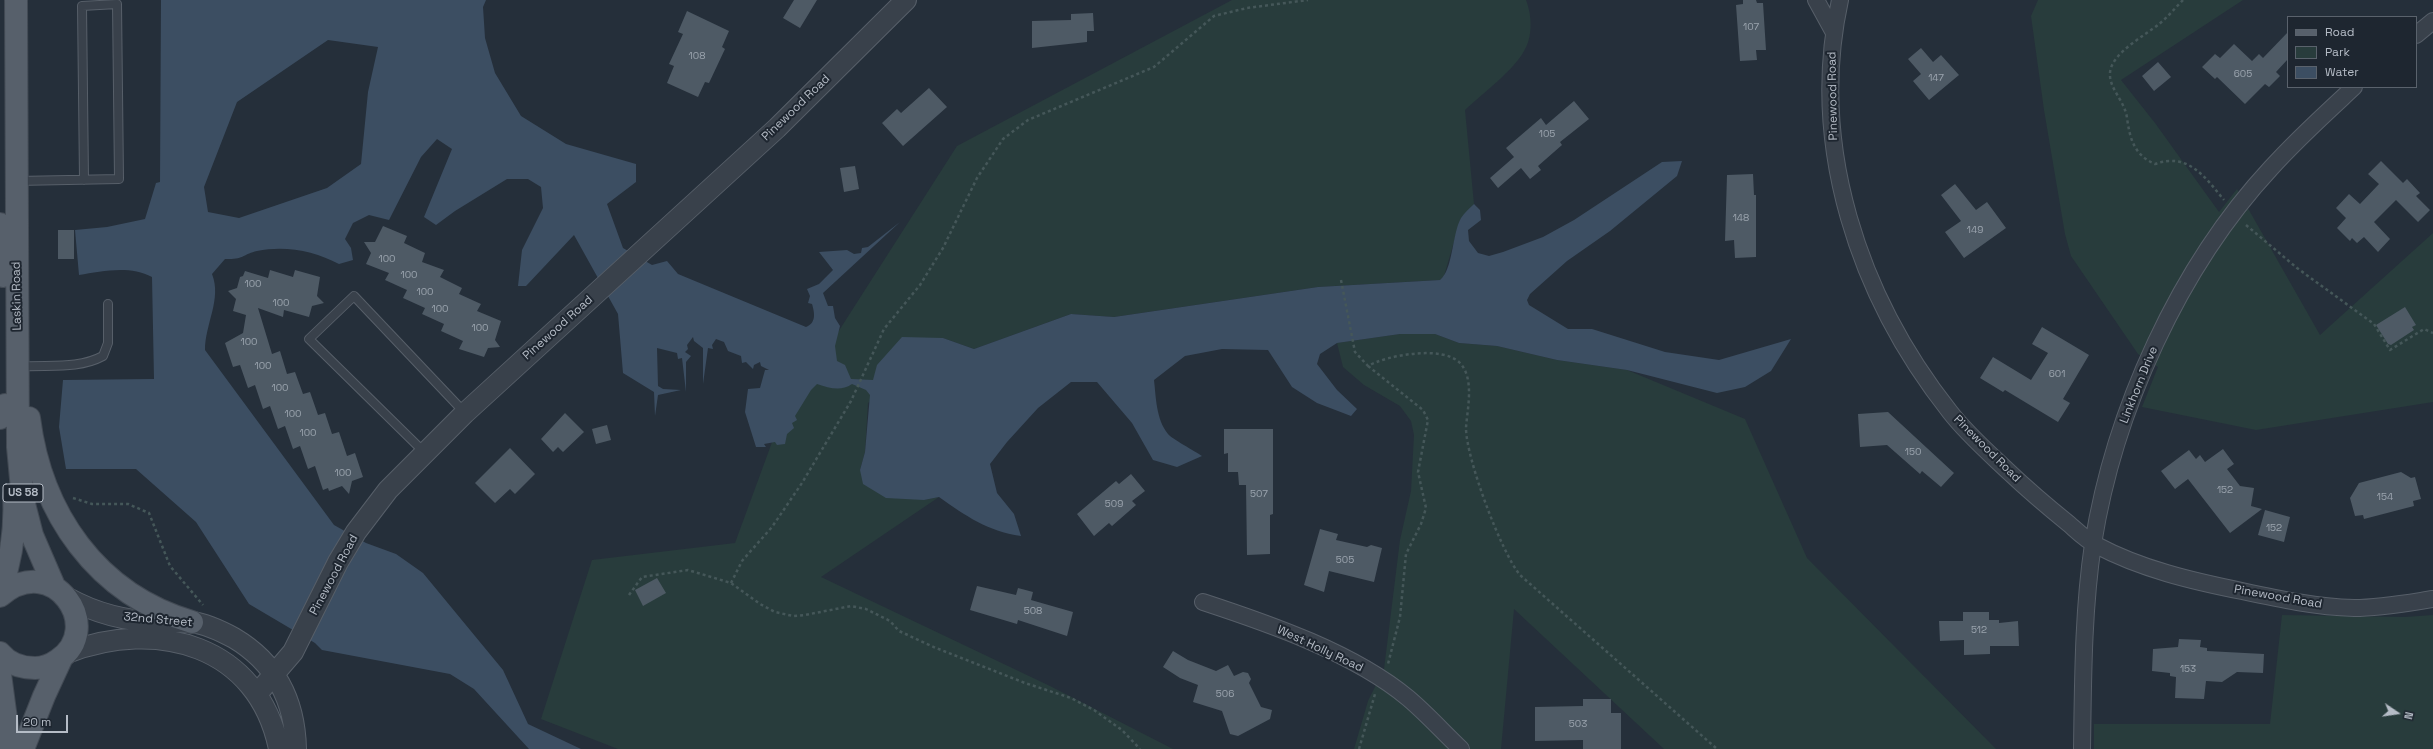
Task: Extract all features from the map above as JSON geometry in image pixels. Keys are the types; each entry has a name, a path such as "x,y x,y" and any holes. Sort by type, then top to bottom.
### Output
{"main road":[{"name":"Laskin Road","path":"16,0 18,367 8,406 18,447 23,500 32,535 61,592"},
{"name":"Laskin Road","path":"0,224 15,522 11,556 0,595"},
{"path":"8,406 28,414 32,445 52,504 67,530 87,556 116,583 156,608 198,614"},
{"path":"0,595 10,587 25,581 40,581 61,592"},
{"name":"US 58","path":"23,749 44,696 74,640 77,626 74,611 61,592"},
{"path":"0,654 14,664 26,668 39,668 52,664 65,655"},
{"path":"0,674 10,749"}],"street":[{"name":"Pinewood Road","path":"257,694 275,674 302,638 338,562 356,532 388,490 465,413 777,128 906,0"},
{"path":"1816,0 1833,31"},
{"name":"Pinewood Road","path":"1840,0 1833,31 1831,127 1836,169 1845,208 1875,292 1908,351 1952,414 2022,485 2093,544 2129,560 2178,576 2286,600 2322,606 2357,608 2433,599"},
{"path":"2417,34 2433,21"},
{"name":"Linkhorn Drive","path":"2082,749 2087,593 2093,544 2122,427 2168,317 2189,280 2235,213 2270,169 2353,88"},
{"name":"32nd Street","path":"61,592 99,612 131,620 198,614 214,628 242,643 266,663 275,674 290,706 294,720 296,749"},
{"name":"West Holly Road","path":"1203,602 1277,628 1340,655 1382,679 1408,698 1461,749"},
{"name":"32nd Street","path":"65,655 102,642 123,639 162,639 194,646 222,660 239,674 257,694 274,729 279,749"}],"lane":[{"path":"17,181 84,180 119,179 116,4 82,6 84,180"},
{"path":"425,453 309,339 354,296 465,413"},
{"path":"18,367 46,364 72,366 89,363 103,356 108,343 108,304"}],"path":[{"path":"731,583 742,561 772,526 802,483 851,401 884,328 920,285 943,248 977,178 1003,139 1028,120 1154,66 1214,16 1247,8 1308,0"},
{"path":"1342,280 1355,352 1368,366 1423,410 1428,420 1418,472 1426,508 1421,524 1406,554 1400,617 1392,651 1382,679 1370,705 1366,730 1359,749"},
{"path":"1368,366 1379,360 1433,352 1452,358 1460,364 1466,374 1468,391 1466,429 1469,448 1494,526 1512,566 1520,575 1718,749"},
{"path":"71,497 92,504 128,504 149,513 170,566 198,614"},
{"path":"629,594 642,577 688,570 731,583 760,604 775,612 793,616 805,616 851,606 866,609 890,621 899,631 936,648 1011,678 1071,698 1094,710 1122,730 1140,749"}],"green space":[{"path":"1232,0 1526,0 1531,26 1529,39 1524,51 1506,74 1465,110 1474,204 1461,218 1444,276 1440,280 1318,287 1114,317 1071,314 974,349 943,338 868,403 865,452 860,470 924,500 939,497 821,577 1050,686 1173,749 618,749 541,719 592,560 735,543 778,426 957,146"},
{"path":"2038,0 2243,0 2121,80 2155,123 2219,212 2237,189 2320,335 2433,233 2433,402 2256,430 2142,407 2158,367 2138,354 2071,256 2065,234 2044,110 2031,16"},
{"path":"1400,334 1435,334 1459,343 1497,346 1557,360 1627,370 1745,419 1807,558 1996,749 1664,749 1514,609 1501,749 1354,749 1368,701 1384,669 1400,540 1411,491 1414,435 1411,421 1400,406 1364,385 1343,367 1337,343"},
{"path":"2282,615 2405,617 2433,615 2433,749 2094,749 2094,724 2270,724"}],"water":[{"path":"161,0 486,0 483,7 485,38 495,73 521,116 566,144 636,164 636,182 607,204 623,248 652,265 667,261 678,274 806,327 812,323 814,318 812,304 808,303 810,296 807,289 819,284 833,270 819,252 847,250 854,254 861,253 862,248 868,247 900,222 823,293 828,306 833,306 835,318 840,326 835,346 837,361 845,365 851,379 873,380 877,365 902,337 943,338 974,349 1071,314 1114,317 1318,287 1440,280 1448,268 1461,218 1474,204 1480,210 1481,220 1468,230 1469,241 1478,253 1489,256 1543,237 1574,220 1662,162 1682,161 1677,176 1610,231 1567,261 1530,294 1527,300 1529,305 1568,329 1592,329 1665,352 1719,360 1791,339 1771,371 1745,387 1717,393 1627,370 1557,360 1497,346 1459,343 1435,334 1400,334 1337,343 1320,354 1317,364 1337,390 1357,409 1351,416 1317,403 1292,387 1268,350 1222,349 1185,356 1154,380 1157,408 1164,428 1170,436 1202,456 1177,467 1153,460 1132,423 1097,382 1071,382 1038,408 1007,442 990,464 997,493 1014,514 1021,536 1009,534 977,522 939,497 924,500 886,498 863,484 860,470 865,452 870,395 866,390 852,384 839,389 817,384 811,390 795,416 797,420 792,423 794,428 787,434 785,444 777,445 775,442 764,444 766,447 756,447 745,412 748,389 760,388 765,370 769,370 761,366 760,362 754,365 753,369 746,362 742,363 741,356 728,351 724,342 716,339 712,345 713,349 708,348 703,384 703,348 694,341 693,337 687,345 688,349 685,352 691,356 686,362 686,392 682,358 678,359 677,353 657,348 658,386 663,389 681,390 658,395 655,416 654,392 623,373 618,314 574,235 526,286 518,286 522,250 543,208 541,187 528,179 507,179 455,211 436,225 424,217 452,149 437,139 421,157 389,220 369,215 353,223 345,239 351,248 353,260 339,264 330,259 300,250 289,249 268,249 252,252 240,258 225,259 212,274 215,283 215,293 205,350 334,525 366,543 396,554 423,573 503,670 528,724 581,749 529,749 474,689 450,674 322,650 315,643 249,604 196,522 136,469 66,469 59,427 63,380 154,379 152,277 143,273 125,270 79,275 75,230 107,227 145,219 156,183 160,182","holes":["328,40 378,47 368,92 361,164 327,188 239,218 208,212 204,187 237,102"]}],"building":[{"path":"794,0 817,0 800,28 783,18"},
{"path":"1743,0 1756,0 1757,3 1763,3 1766,50 1756,50 1757,60 1740,61 1736,5 1743,4"},
{"path":"687,11 729,31 722,47 725,49 709,83 705,82 698,97 667,83 674,66 669,64 683,34 678,32"},
{"path":"1093,13 1094,31 1087,31 1087,42 1032,48 1032,21 1071,20 1071,14"},
{"path":"2287,33 2287,60 2276,72 2280,76 2269,87 2265,84 2245,104 2217,77 2215,79 2202,67 2215,54 2220,58 2234,44 2252,61 2259,54 2263,58"},
{"path":"1921,48 1933,62 1941,55 1959,75 1929,100 1913,81 1921,74 1908,59"},
{"path":"2158,62 2171,77 2154,91 2142,76"},
{"path":"929,88 947,107 903,146 882,123 897,109 901,113"},
{"path":"1574,101 1589,119 1560,142 1562,145 1538,166 1541,170 1530,179 1521,168 1498,188 1490,178 1514,157 1506,148 1541,118 1546,125"},
{"path":"2381,161 2403,183 2407,179 2420,193 2416,196 2430,210 2418,222 2396,200 2374,222 2390,239 2378,252 2364,237 2357,243 2352,238 2350,241 2337,228 2346,218 2336,208 2349,194 2360,204 2379,184 2368,174"},
{"path":"855,166 859,189 844,192 840,168"},
{"path":"1753,174 1754,195 1756,195 1756,257 1735,258 1734,240 1725,241 1727,175"},
{"path":"1955,184 1976,210 1987,202 2006,228 1964,258 1945,232 1961,221 1941,195"},
{"path":"383,226 407,236 404,243 425,253 422,262 444,270 440,277 462,288 459,294 481,304 477,311 501,321 495,340 500,347 488,348 484,357 459,349 463,341 441,331 444,324 422,314 425,308 403,298 407,290 385,280 389,273 366,264 371,253 364,242 375,242"},
{"path":"58,230 74,230 74,259 58,259"},
{"path":"270,270 293,277 295,270 320,277 317,296 324,303 312,306 309,317 284,310 283,317 258,308 272,354 280,351 287,374 295,372 303,394 310,392 318,415 325,413 332,434 339,432 347,456 355,453 363,477 352,481 349,494 342,486 329,491 328,488 323,490 315,466 308,469 300,446 293,449 285,426 278,429 270,406 263,409 255,385 248,388 240,365 233,367 225,343 243,333 246,315 233,311 236,299 228,291 237,288 240,277 243,276 245,271 268,278"},
{"path":"2405,307 2416,325 2412,327 2414,330 2391,345 2388,344 2376,325"},
{"path":"2042,327 2089,355 2063,399 2070,403 2058,422 2005,390 2003,392 1980,378 1993,357 2031,380 2048,353 2032,344"},
{"path":"1888,412 1954,473 1941,487 1922,471 1920,474 1887,445 1860,447 1858,414"},
{"path":"565,413 584,432 563,452 558,447 553,452 541,439"},
{"path":"607,425 611,440 596,444 592,429"},
{"path":"1224,429 1273,429 1273,514 1270,515 1270,554 1247,555 1246,485 1239,485 1238,472 1228,472 1228,453 1224,454"},
{"path":"510,448 535,474 515,494 510,489 495,503 475,483"},
{"path":"2223,449 2234,464 2227,469 2240,486 2254,488 2251,506 2262,509 2230,533 2188,479 2175,489 2161,471 2189,450 2196,459 2200,455 2205,462"},
{"path":"2401,472 2411,478 2415,477 2421,499 2413,501 2414,506 2364,519 2363,515 2355,516 2350,498 2359,483"},
{"path":"1131,474 1145,491 1132,501 1136,505 1112,526 1109,523 1094,536 1077,514 1116,481 1119,484"},
{"path":"2265,510 2290,517 2284,542 2258,535"},
{"path":"1320,529 1338,534 1336,540 1367,547 1371,545 1382,548 1374,582 1329,571 1324,592 1304,585"},
{"path":"657,578 666,593 643,606 635,590"},
{"path":"977,586 1016,595 1018,588 1033,592 1031,600 1073,612 1067,636 1018,620 1017,624 970,610"},
{"path":"1963,612 1989,612 1989,620 1999,620 1999,623 2018,621 2019,646 1990,646 1990,654 1964,655 1964,640 1940,641 1939,621 1963,621"},
{"path":"2179,639 2201,640 2200,647 2207,648 2207,651 2264,654 2263,673 2237,672 2222,682 2206,681 2204,699 2175,698 2176,677 2170,676 2170,673 2152,671 2153,649 2178,647"},
{"path":"1173,651 1188,660 1216,671 1228,665 1234,676 1243,672 1248,673 1251,679 1249,683 1261,707 1272,710 1270,719 1238,736 1230,734 1222,711 1193,702 1198,685 1180,678 1163,667"},
{"path":"1583,699 1611,699 1611,713 1621,713 1621,749 1583,749 1583,740 1535,741 1535,707 1583,706"}]}
